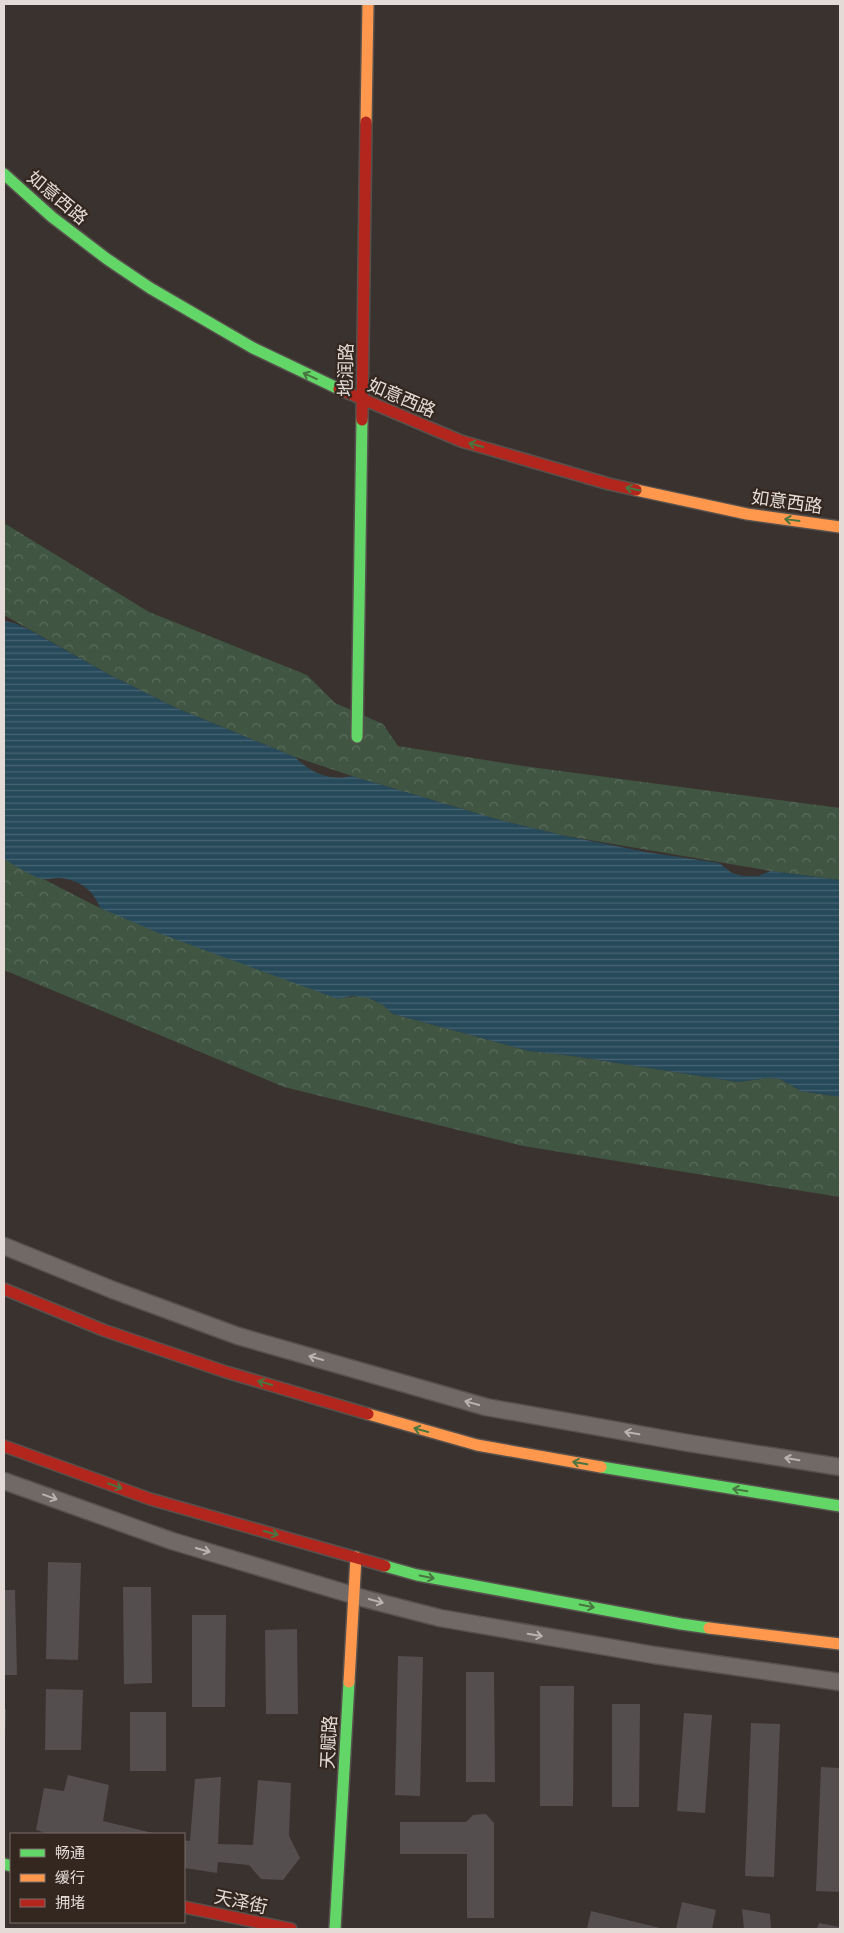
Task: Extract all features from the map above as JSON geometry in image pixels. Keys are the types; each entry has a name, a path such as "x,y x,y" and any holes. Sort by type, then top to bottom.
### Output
{"street":[{"name":"地润路","path":"356,737 368,4"},
{"name":"如意西路","path":"4,174 52,217 107,259 150,288 268,356 362,400 462,440 609,484 747,514 840,527"},
{"path":"4,1246 112,1290 238,1336 468,1402 600,1428 840,1466"},
{"path":"4,1290 103,1330 226,1372 477,1445 682,1481 840,1506"},
{"path":"4,1446 150,1498 417,1575 681,1624 840,1644"},
{"path":"4,1481 172,1541 440,1618 515,1632 840,1682"},
{"name":"天赋路","path":"335,1929 356,1557"},
{"name":"天泽街","path":"185,1906 291,1929"}],"green space":[{"path":"4,523 149,612 307,675 335,703 383,724 398,746 523,766 840,808 840,880 771,871 566,836 496,819 295,757 174,707 110,675 4,615"},
{"path":"4,859 100,908 343,998 361,996 369,998 383,1005 393,1014 529,1051 573,1056 738,1082 768,1078 780,1079 801,1091 840,1097 840,1197 523,1146 284,1087 4,970"}],"water":[{"path":"4,621 28,629 110,675 174,707 295,757 307,767 321,774 336,777 352,776 496,819 566,836 646,852 719,863 732,873 743,876 758,876 771,871 840,880 840,1097 801,1091 780,1079 768,1078 738,1082 573,1056 529,1051 393,1014 383,1005 369,998 352,996 338,999 161,934 100,908 89,890 72,880 58,878 42,879 23,870 4,859"}],"building":[{"path":"48,1562 81,1563 78,1660 46,1659"},
{"path":"123,1587 151,1587 152,1683 124,1684"},
{"path":"4,1590 15,1590 17,1675 4,1675"},
{"path":"192,1615 226,1615 225,1707 192,1707"},
{"path":"297,1629 298,1714 266,1714 265,1630"},
{"path":"398,1656 423,1657 420,1796 395,1795"},
{"path":"466,1672 494,1672 495,1782 466,1782"},
{"path":"540,1686 574,1686 573,1806 540,1806"},
{"path":"46,1689 83,1690 81,1750 45,1750"},
{"path":"612,1704 640,1704 639,1807 612,1807"},
{"path":"4,1709 6,1709 5,1738 4,1738"},
{"path":"130,1712 166,1712 166,1771 130,1771"},
{"path":"684,1713 712,1715 705,1813 677,1811"},
{"path":"751,1723 780,1724 774,1877 745,1876"},
{"path":"821,1767 840,1768 840,1892 816,1891"},
{"path":"68,1775 109,1785 103,1821 153,1833 46,1833 36,1830 44,1788 64,1791"},
{"path":"221,1777 218,1844 253,1845 258,1780 291,1783 289,1836 300,1858 283,1880 261,1879 249,1865 218,1862 217,1873 185,1868 185,1840 190,1841 195,1779"},
{"path":"486,1814 494,1823 494,1918 467,1918 467,1854 400,1854 400,1822 466,1822 473,1815"},
{"path":"682,1902 716,1910 712,1929 676,1929"},
{"path":"742,1909 770,1914 771,1929 744,1929"},
{"path":"591,1911 664,1929 587,1929"},
{"path":"819,1923 840,1927 840,1929 817,1929"}],"traffic: fast":[{"path":"4,174 52,217 107,259 150,288 253,348 339,389"},
{"path":"357,737 362,420"},
{"path":"601,1467 840,1506"},
{"path":"385,1566 417,1575 709,1628"},
{"path":"335,1929 349,1682"},
{"path":"4,1864 10,1866"}],"traffic: slow":[{"path":"366,122 368,4"},
{"path":"636,490 747,514 840,527"},
{"path":"368,1414 477,1445 601,1467"},
{"path":"349,1682 356,1557"},
{"path":"709,1628 840,1644"}],"traffic: jam":[{"path":"362,420 366,122"},
{"path":"339,389 461,441 609,484 636,490"},
{"path":"4,1289 103,1330 226,1372 368,1414"},
{"path":"4,1446 150,1499 385,1566"},
{"path":"185,1907 291,1929"}]}
